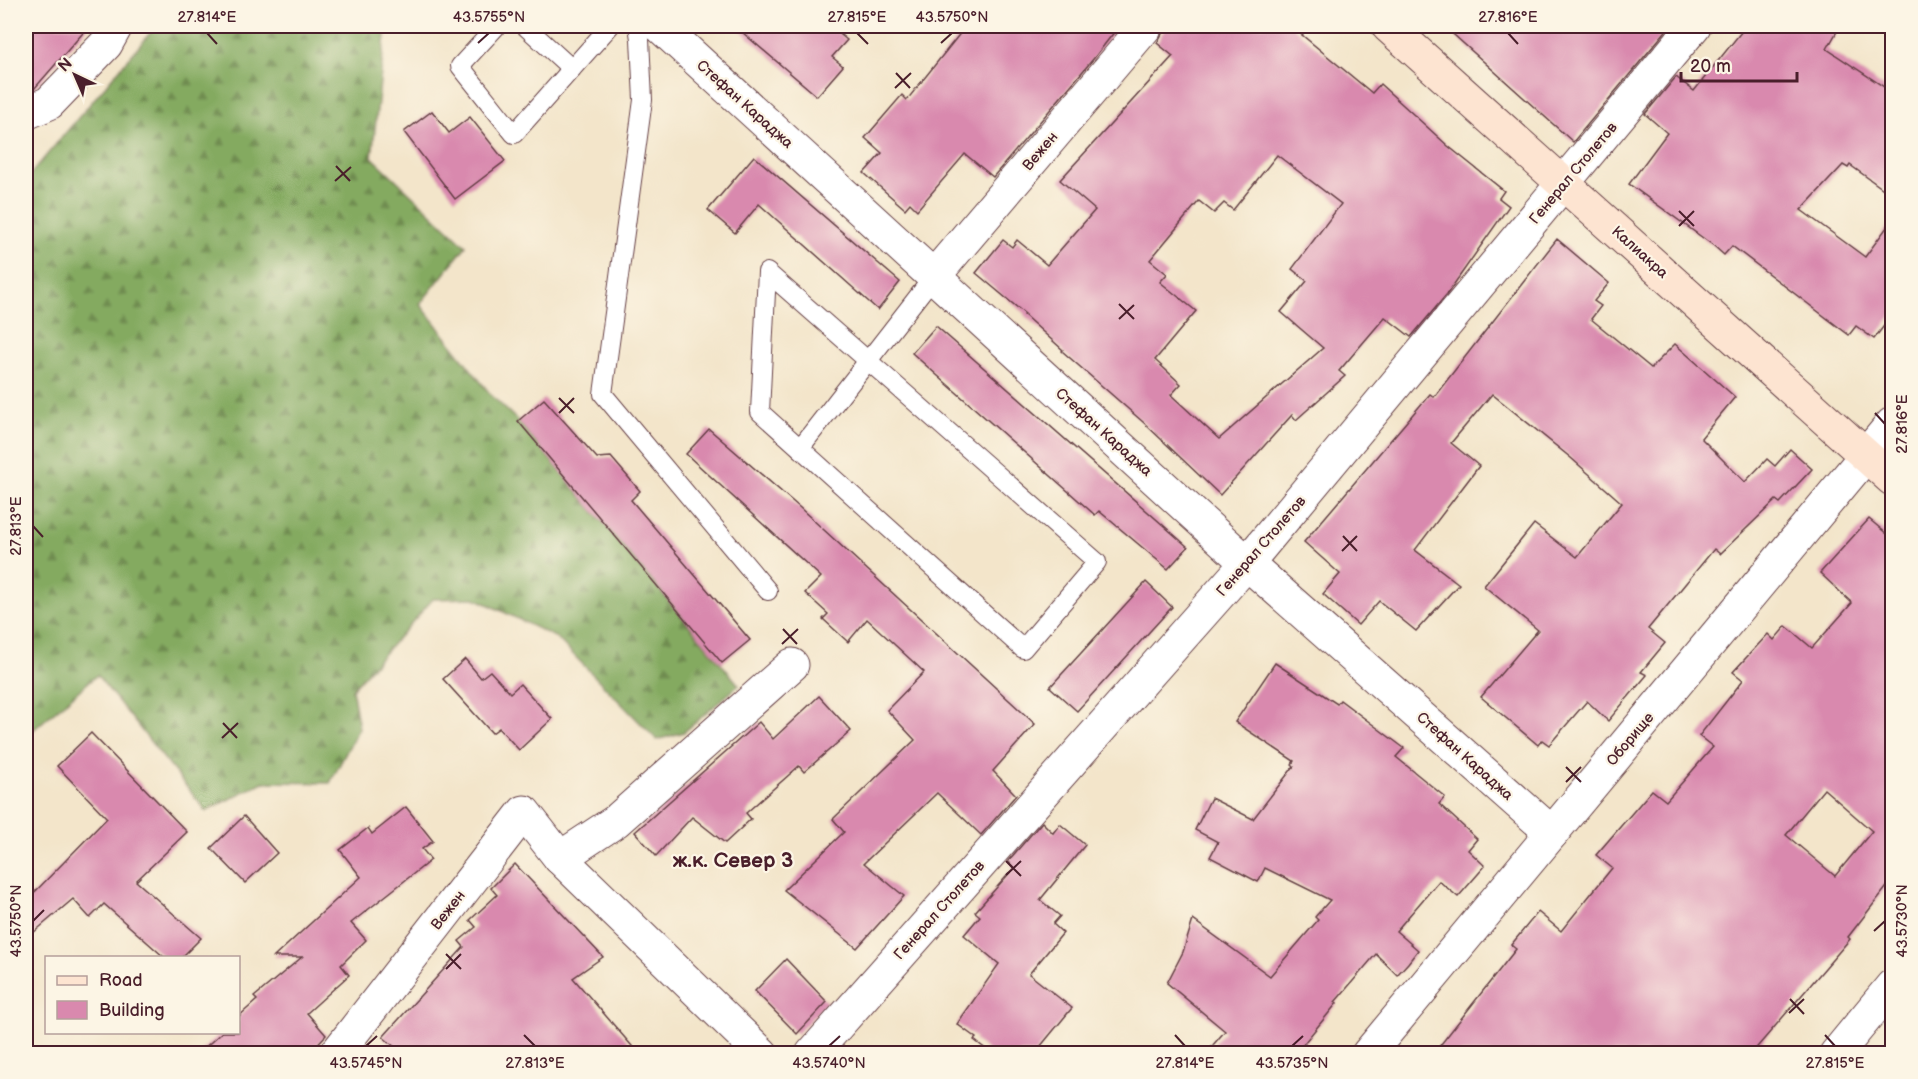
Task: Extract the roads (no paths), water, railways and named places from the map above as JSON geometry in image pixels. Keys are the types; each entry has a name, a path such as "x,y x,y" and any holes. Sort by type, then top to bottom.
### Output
{"street":[{"path":"26,113 49,103 106,44 117,26"},
{"name":"Стефан Караджа","path":"660,26 1247,563 1552,833"},
{"name":"Вежен","path":"934,276 1146,26"},
{"name":"Калиакра","path":"1388,26 1893,478"},
{"name":"Генерал Столетов","path":"812,1053 1247,563 1694,26"},
{"name":"Оборище","path":"1368,1053 1893,424"},
{"path":"560,858 616,821 792,665"},
{"name":"Вежен","path":"336,1053 524,812 560,858 762,1053"},
{"path":"1836,1053 1893,986"}],"lane":[{"path":"497,26 460,66 514,134 610,26"},
{"path":"525,26 572,69"},
{"path":"638,26 643,100 603,394 768,591"},
{"path":"768,272 1097,562 1023,649 800,448 760,412 768,272"},
{"path":"800,448 934,276"}],"district":[{"name":"ж.к. Север 3","path":"733,860"}]}
